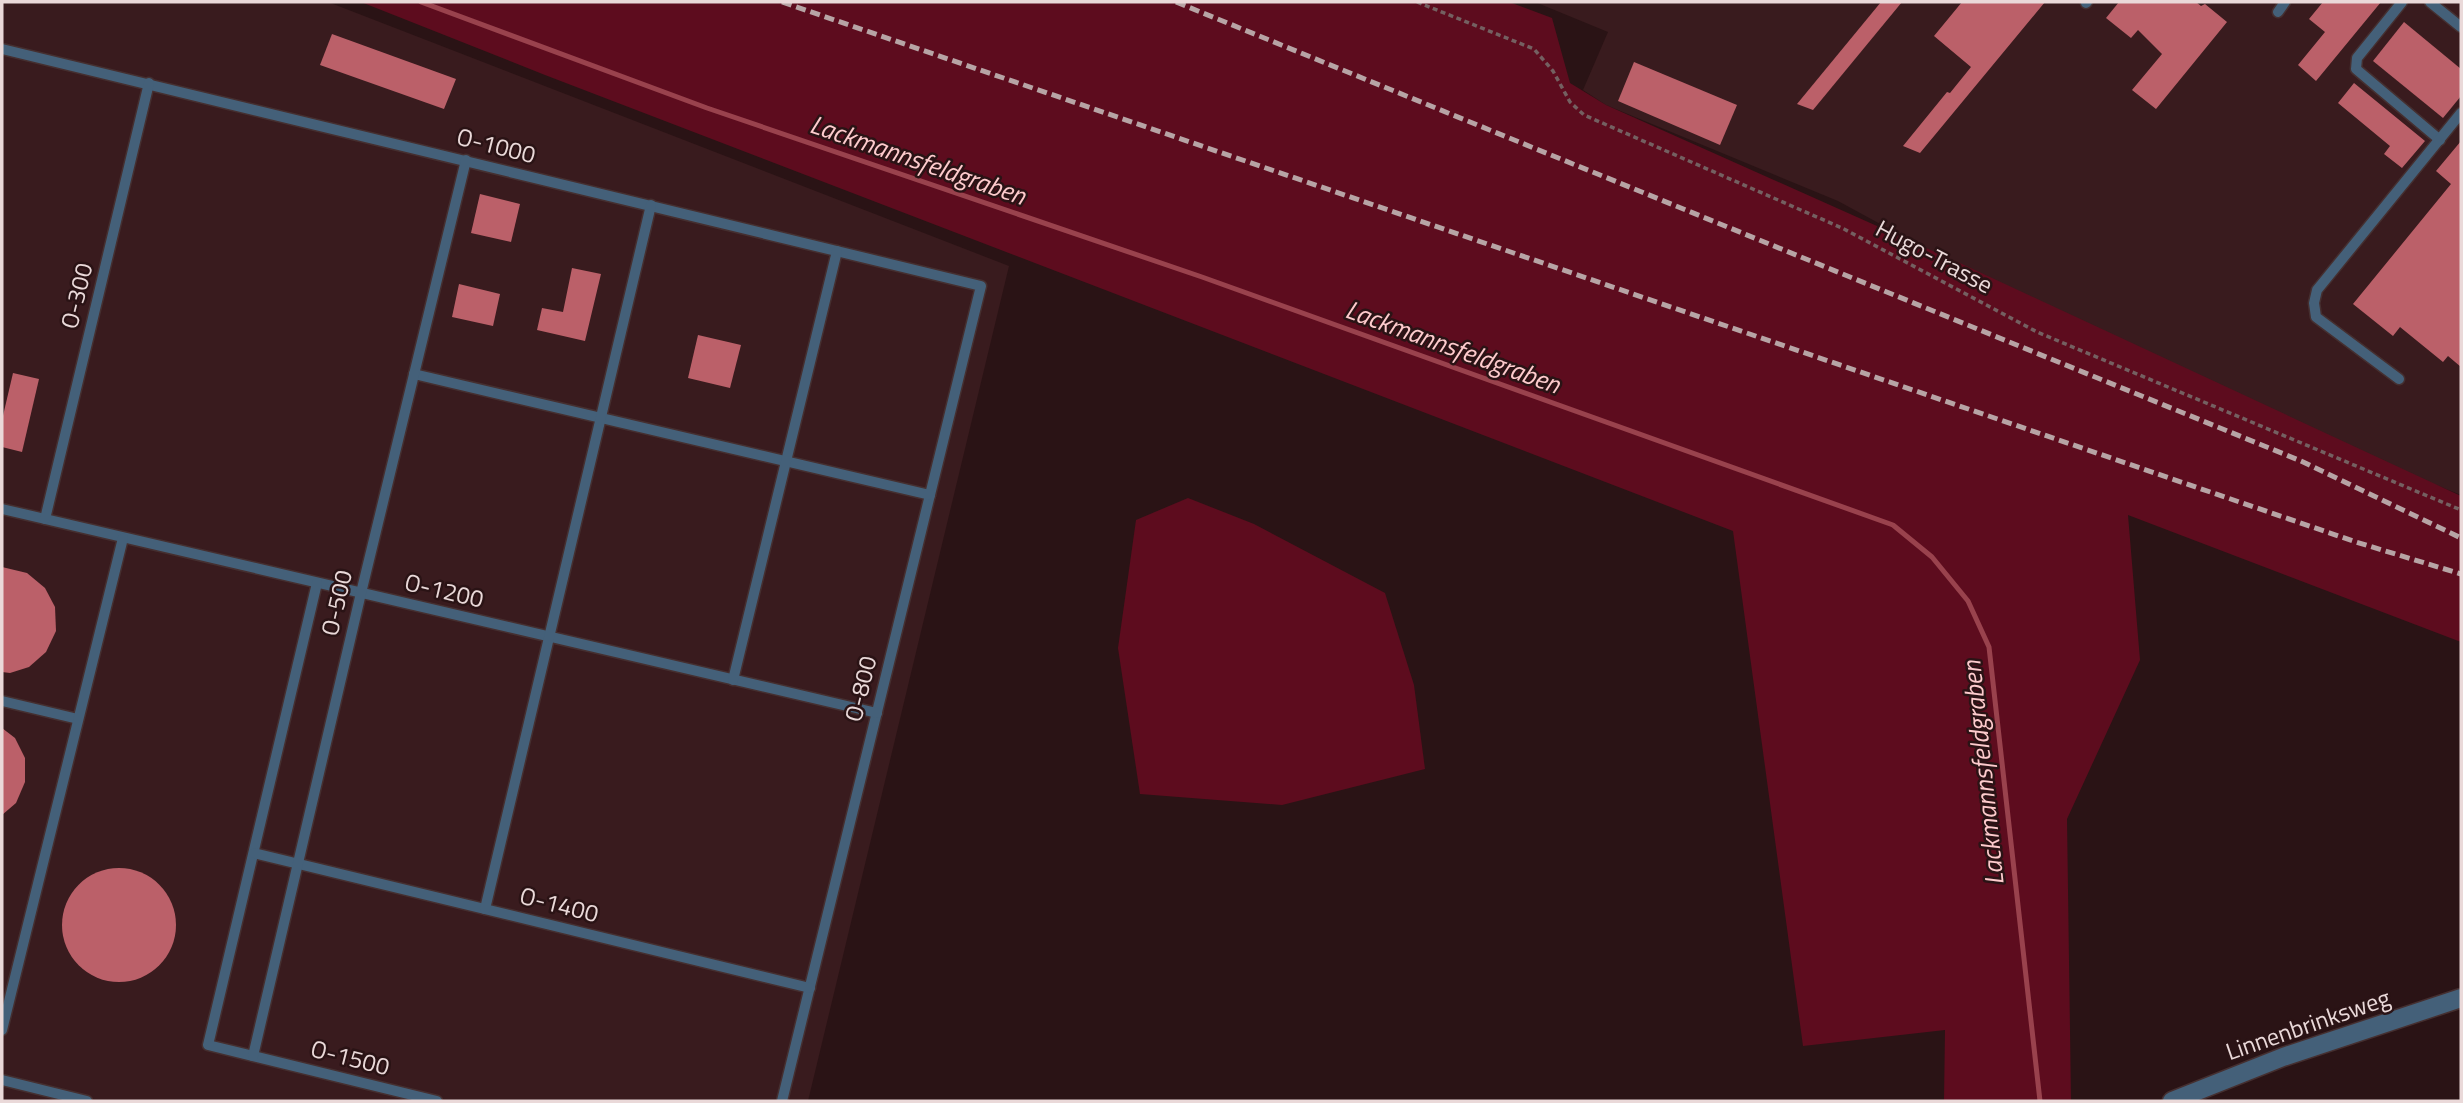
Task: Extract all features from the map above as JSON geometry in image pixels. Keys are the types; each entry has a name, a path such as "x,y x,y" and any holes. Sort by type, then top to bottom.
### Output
{"street":[{"name":"Linnenbrinksweg","path":"2172,1101 2283,1057 2461,998"}],"lane":[{"path":"2277,12 2286,2"},
{"path":"2402,2 2357,58 2356,69 2440,140"},
{"path":"2430,2 2461,27"},
{"name":"O-1000","path":"2,48 981,286"},
{"name":"O-300","path":"44,519 149,83"},
{"path":"2399,379 2316,317 2314,303 2317,290 2461,113"},
{"name":"O-500","path":"253,1056 466,160"},
{"path":"485,909 651,205"},
{"path":"733,680 837,251"},
{"name":"O-800","path":"782,1101 981,286"},
{"path":"414,374 930,495"},
{"name":"O-1200","path":"2,509 877,713"},
{"path":"2,1030 123,538"},
{"path":"254,853 317,583"},
{"path":"2,701 78,719"},
{"name":"O-1400","path":"254,853 810,988"},
{"name":"O-1500","path":"254,853 208,1045 437,1101"},
{"path":"2,1080 87,1101"}],"path":[{"name":"Hugo-Trasse","path":"1417,2 1534,49 1553,71 1570,102 1584,115 1842,228 2037,332 2461,510"}],"shaded area":[{"path":"2,2 328,2 1009,266 808,1101 2,1101"},
{"path":"361,2 1509,2 1552,18 1570,83 1606,105 1962,264 2461,496 2461,642 2128,515 2140,660 2067,819 2071,1101 1944,1101 1945,1030 1803,1046 1733,531"},
{"path":"1535,2 2461,2 2461,495 2153,372 1838,201 1606,105 1583,90 1608,32"},
{"path":"1188,498 1254,524 1385,593 1414,685 1425,769 1282,805 1140,794 1118,648 1136,520"}],"building":[{"path":"1881,2 1902,2 1813,110 1797,104"},
{"path":"1962,2 2045,2 1920,153 1903,146 1971,67 1934,36"},
{"path":"2119,2 2196,2 2201,6 2205,4 2227,22 2156,109 2132,90 2162,54 2138,30 2131,38 2106,18"},
{"path":"2323,2 2381,2 2316,81 2298,65 2325,32 2309,19"},
{"path":"2404,22 2461,69 2461,96 2443,118 2373,61"},
{"path":"332,34 456,79 444,109 320,65"},
{"path":"1634,62 1737,105 1720,145 1618,101"},
{"path":"2354,83 2425,141 2402,168 2384,154 2390,146 2338,103"},
{"path":"2461,141 2461,367 2448,356 2443,362 2400,327 2393,336 2353,304 2451,184 2436,171"},
{"path":"480,194 520,204 511,242 471,233"},
{"path":"572,268 601,274 585,341 537,330 542,308 563,312"},
{"path":"459,284 500,294 493,326 452,317"},
{"path":"698,335 741,345 730,388 688,378"},
{"path":"13,373 39,379 22,452 2,447 2,420"},
{"path":"2,567 27,573 45,588 55,607 56,631 46,652 29,667 10,673 2,672"},
{"path":"2,728 15,738 25,758 25,782 16,803 2,815"},
{"path":"119,868 141,872 160,884 172,903 176,925 172,947 160,966 141,978 119,982 97,978 78,966 66,947 62,925 66,903 78,884 97,872"}],"waterway":[{"name":"Lackmannsfeldgraben","path":"421,2 707,108 1202,277 1893,525 1932,557 1968,601 1989,647 2040,1101"}],"railway":[{"path":"782,2 2356,542 2461,574"},
{"path":"1176,2 2301,461 2461,538"}]}
